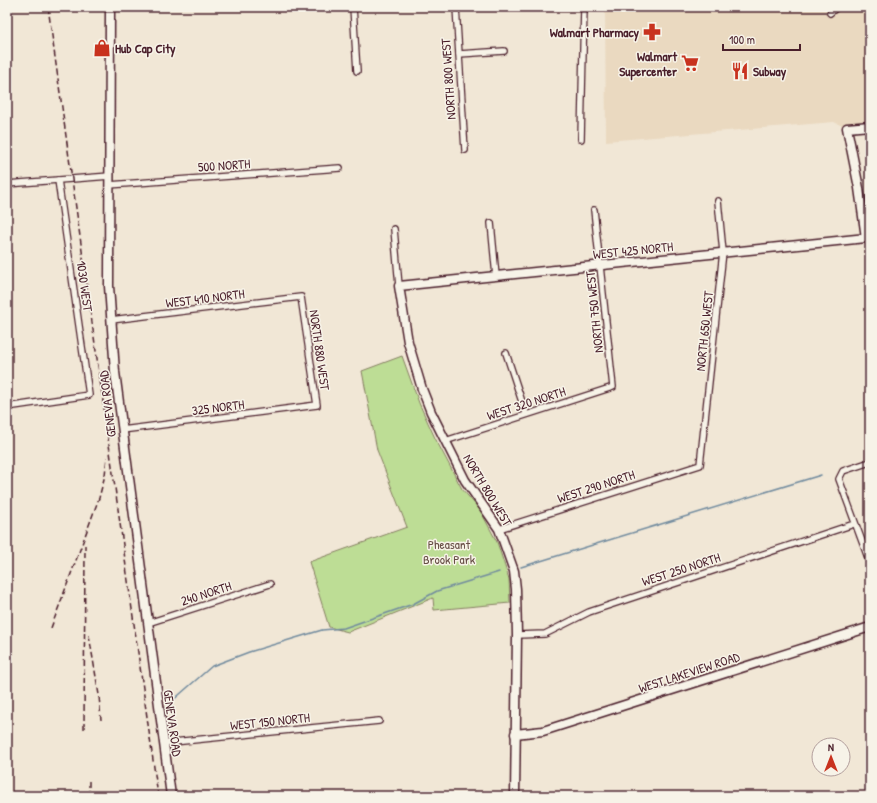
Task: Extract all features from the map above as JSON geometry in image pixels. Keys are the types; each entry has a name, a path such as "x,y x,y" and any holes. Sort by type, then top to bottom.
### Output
{"street":[{"name":"GENEVA ROAD","path":"110,7 109,185 111,320 122,430 171,796"},
{"path":"353,7 357,71"},
{"name":"NORTH 800 WEST","path":"456,7 465,150"},
{"path":"581,139 584,7"},
{"path":"830,13 837,7"},
{"path":"459,54 504,51"},
{"path":"868,237 847,128 870,126"},
{"name":"500 NORTH","path":"109,185 340,168"},
{"path":"7,184 110,176"},
{"name":"1030 WEST","path":"7,407 89,395 58,180"},
{"name":"NORTH 650 WEST","path":"700,465 723,252 718,201"},
{"name":"NORTH 750 WEST","path":"594,210 613,387"},
{"path":"491,223 496,276"},
{"name":"NORTH 800 WEST","path":"394,229 404,321 414,365 431,412 445,441 465,480 499,529 514,571 517,635 515,796"},
{"name":"WEST 425 NORTH","path":"399,286 868,237"},
{"name":"WEST 410 NORTH","path":"111,320 301,297"},
{"name":"NORTH 880 WEST","path":"301,297 317,405"},
{"path":"506,353 526,414"},
{"name":"WEST 320 NORTH","path":"445,441 613,387"},
{"name":"325 NORTH","path":"122,430 317,405"},
{"path":"870,462 843,471 839,483 870,564"},
{"name":"WEST 290 NORTH","path":"499,529 700,465"},
{"name":"WEST 250 NORTH","path":"517,635 545,634 554,631 589,612 854,524"},
{"name":"240 NORTH","path":"148,623 270,584"},
{"name":"WEST LAKEVIEW ROAD","path":"515,734 543,732 870,627"},
{"name":"WEST 150 NORTH","path":"164,743 379,721"}],"shaded area":[{"path":"605,7 870,7 870,126 847,128 834,122 606,141"}],"green space":[{"name":"Pheasant Brook Park","path":"402,356 419,403 435,438 462,489 480,510 497,542 509,579 510,603 434,610 433,598 348,632 329,627 309,562 407,527 377,450 362,371"}],"waterway":[{"path":"521,567 821,475"},
{"path":"171,702 212,666 249,652 322,630 344,628 413,604 437,591 499,572"}],"railway":[{"path":"48,7 158,796"},
{"path":"51,628 99,498 105,475 107,457"},
{"path":"84,729 85,545"},
{"path":"89,635 99,695 101,720"},
{"path":"89,781 89,796"}],"place":[{"name":"Walmart Pharmacy","path":"652,32"},
{"name":"Hub Cap City","path":"102,48"},
{"name":"Walmart Supercenter","path":"690,63"},
{"name":"Subway","path":"740,71"}]}
